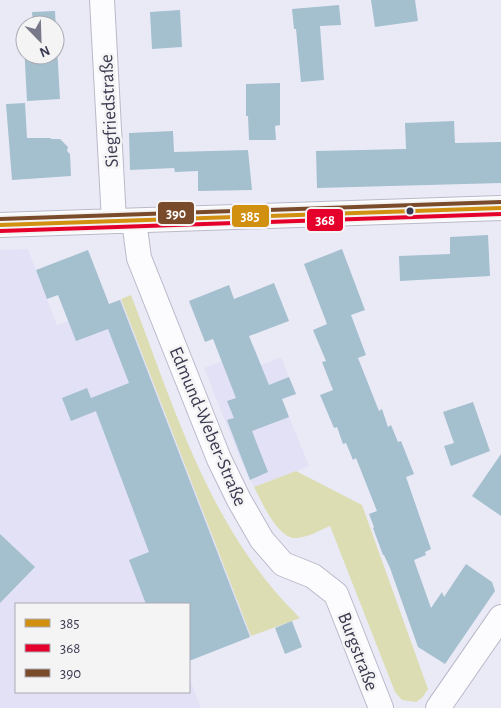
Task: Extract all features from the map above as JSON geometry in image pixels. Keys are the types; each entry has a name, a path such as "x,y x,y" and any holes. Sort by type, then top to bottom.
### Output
{"street":[{"name":"Siegfriedstraße","path":"102,0 124,221"},
{"path":"0,225 501,208"},
{"name":"Edmund-Weber-Straße","path":"124,221 219,459 239,500 262,540 284,564 313,576 336,594"},
{"name":"Burgstraße","path":"336,594 381,708"},
{"path":"438,708 501,617"}],"shaded area":[{"path":"28,249 57,325 121,299 251,636 190,661 190,603 15,603 15,693 190,693 190,680 201,708 0,708 0,250"},
{"path":"254,346 261,365 281,357 296,394 282,399 309,466 254,487 239,456 204,368"}],"green space":[{"path":"131,295 180,424 198,467 219,508 242,547 269,584 300,618 251,636 121,299"},
{"path":"296,471 362,505 428,689 422,698 416,702 402,700 395,692 330,526 306,536 290,537 283,533 271,519 254,487"}],"building":[{"path":"371,0 415,0 418,21 375,27"},
{"path":"339,5 341,25 320,26 324,80 301,82 296,29 294,29 292,9"},
{"path":"180,10 182,47 152,49 150,12"},
{"path":"55,11 55,15 32,15 32,12"},
{"path":"25,65 58,65 60,99 27,101"},
{"path":"280,83 280,125 275,126 276,140 249,140 248,116 246,116 246,84"},
{"path":"25,103 27,138 60,139 68,147 71,176 12,180 6,104"},
{"path":"454,121 455,143 501,142 501,183 317,188 316,151 406,149 405,123"},
{"path":"173,131 174,152 248,150 252,190 198,191 198,171 175,172 174,168 130,170 129,133"},
{"path":"488,235 490,276 400,281 399,256 450,254 450,237"},
{"path":"342,249 365,310 351,315 366,355 358,358 379,411 382,409 388,427 391,425 398,442 401,441 414,474 406,477 431,549 425,552 426,555 414,560 431,608 442,592 444,597 466,564 492,582 495,591 445,664 418,647 390,568 373,528 369,514 377,511 356,458 353,460 346,443 343,444 337,427 334,428 320,395 333,390 322,362 326,361 313,330 327,324 304,264"},
{"path":"88,250 109,304 120,300 250,637 190,661 190,603 146,603 129,560 149,552 91,398 129,383 108,329 76,341 58,295 47,299 36,270"},
{"path":"274,283 289,321 249,336 269,385 289,377 296,394 282,399 289,417 252,431 268,472 250,480 227,420 234,418 227,401 236,398 213,339 205,342 189,301 229,285 234,299"},
{"path":"87,388 96,411 71,421 62,398"},
{"path":"473,402 490,451 451,466 444,446 454,443 443,412"},
{"path":"501,454 501,516 472,496"},
{"path":"0,534 35,567 0,603"},
{"path":"292,621 302,647 285,654 275,628"}],"transit line":[{"name":"390","path":"0,219 501,202"},
{"name":"385","path":"0,225 501,208"},
{"name":"368","path":"0,231 501,214"}]}
